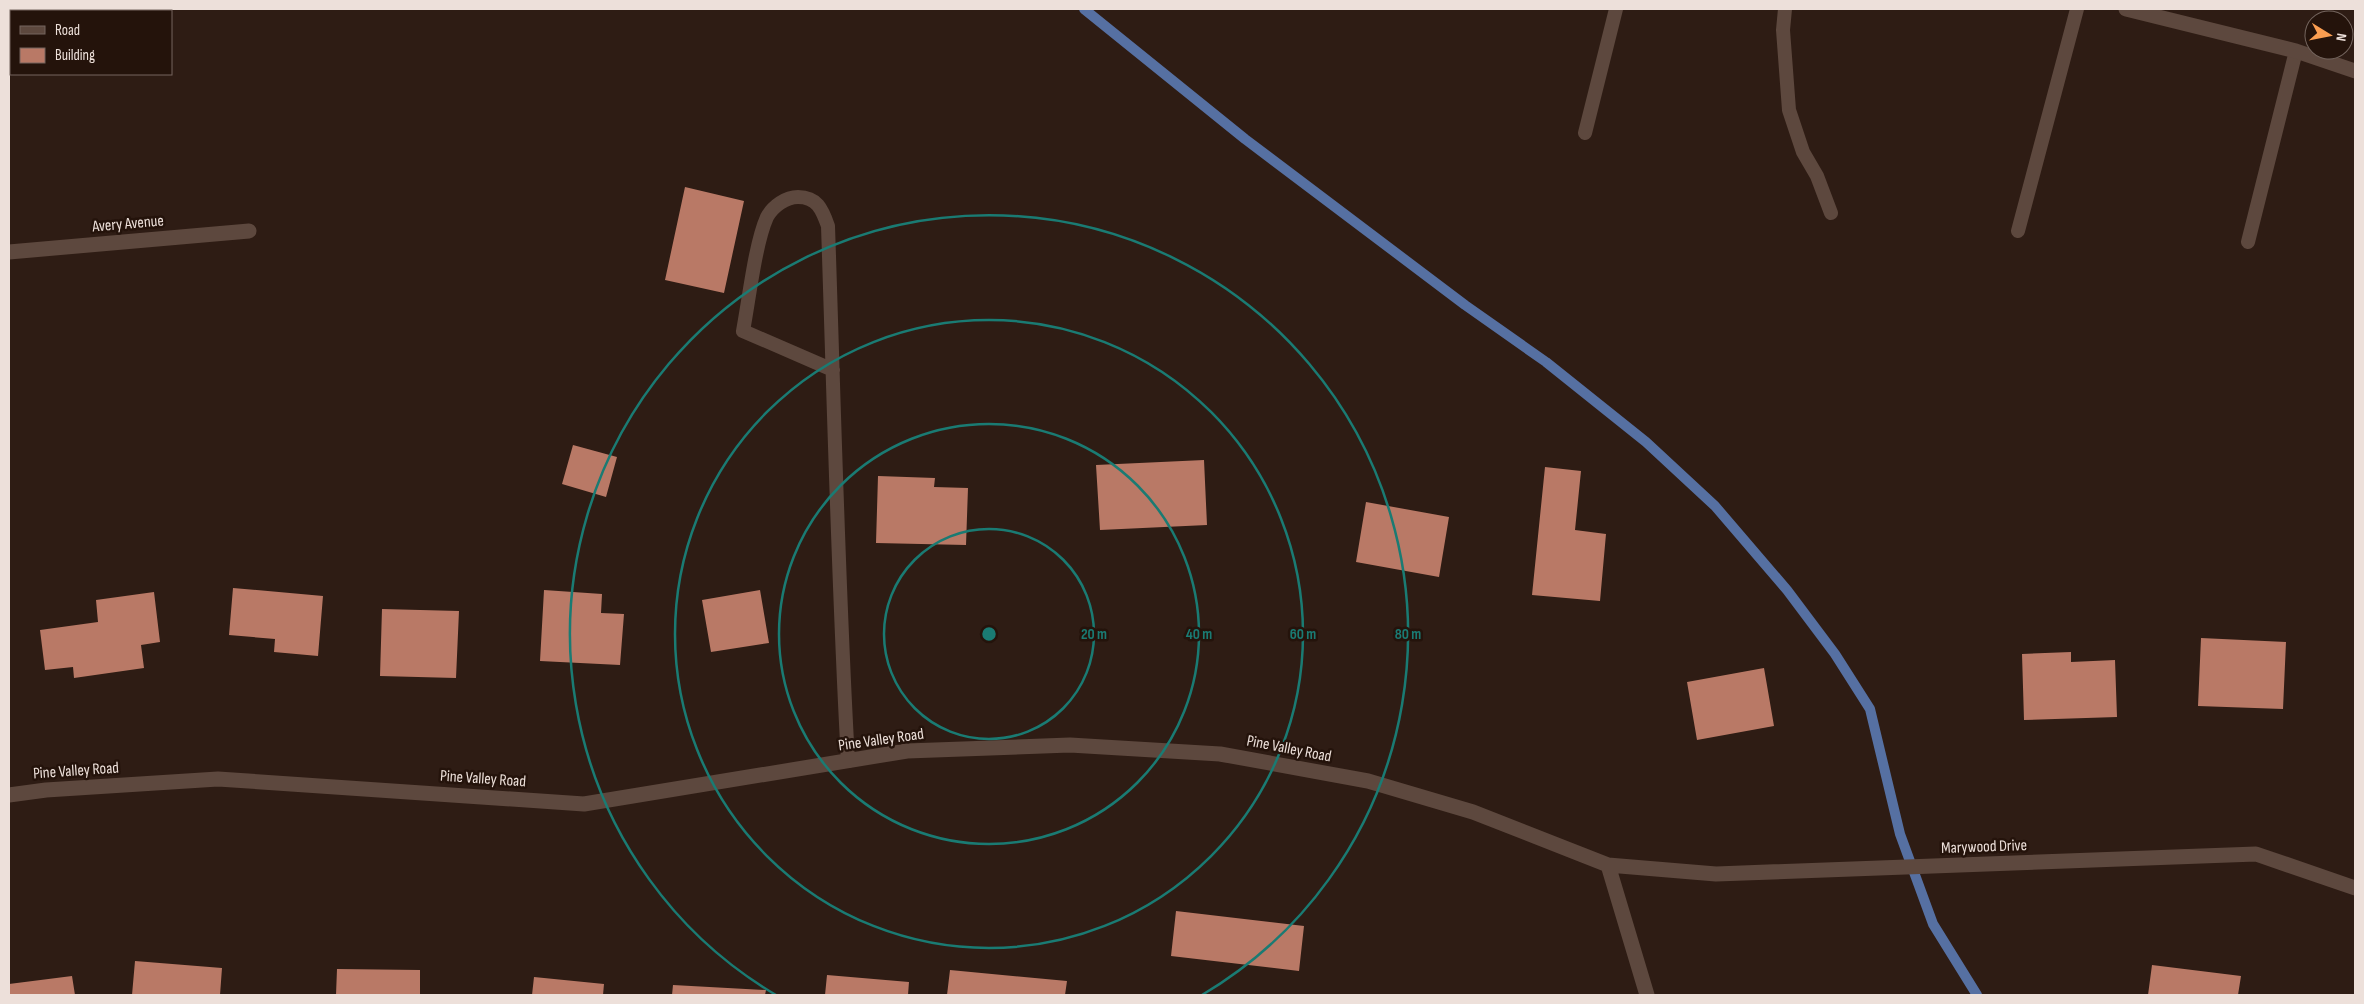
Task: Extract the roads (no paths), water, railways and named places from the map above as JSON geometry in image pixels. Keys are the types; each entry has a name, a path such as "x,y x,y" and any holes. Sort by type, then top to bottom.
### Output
{"street":[{"path":"2126,9 2296,52 2355,71"},
{"name":"Avery Avenue","path":"9,252 249,231"},
{"name":"Pine Valley Road","path":"9,795 46,790 218,779 584,804 907,751 1070,745 1220,754 1368,781 1473,812 1608,864"},
{"name":"Marywood Drive","path":"1608,864 1716,874 2256,854 2355,888"},
{"path":"1608,864 1647,995"}],"lane":[{"path":"1585,133 1616,9"},
{"path":"1785,9 1783,30 1789,110 1803,152 1817,176 1830,213"},
{"path":"2018,231 2077,9"},
{"path":"2248,242 2296,52"},
{"path":"833,370 743,331 759,246 768,216 778,204 791,197 808,197 820,205 828,226 833,370 837,557 848,761"}],"waterway":[{"path":"1084,9 1245,139 1465,305 1546,362 1646,442 1715,506 1787,590 1835,654 1870,709 1900,834 1933,924 1977,995"}]}
